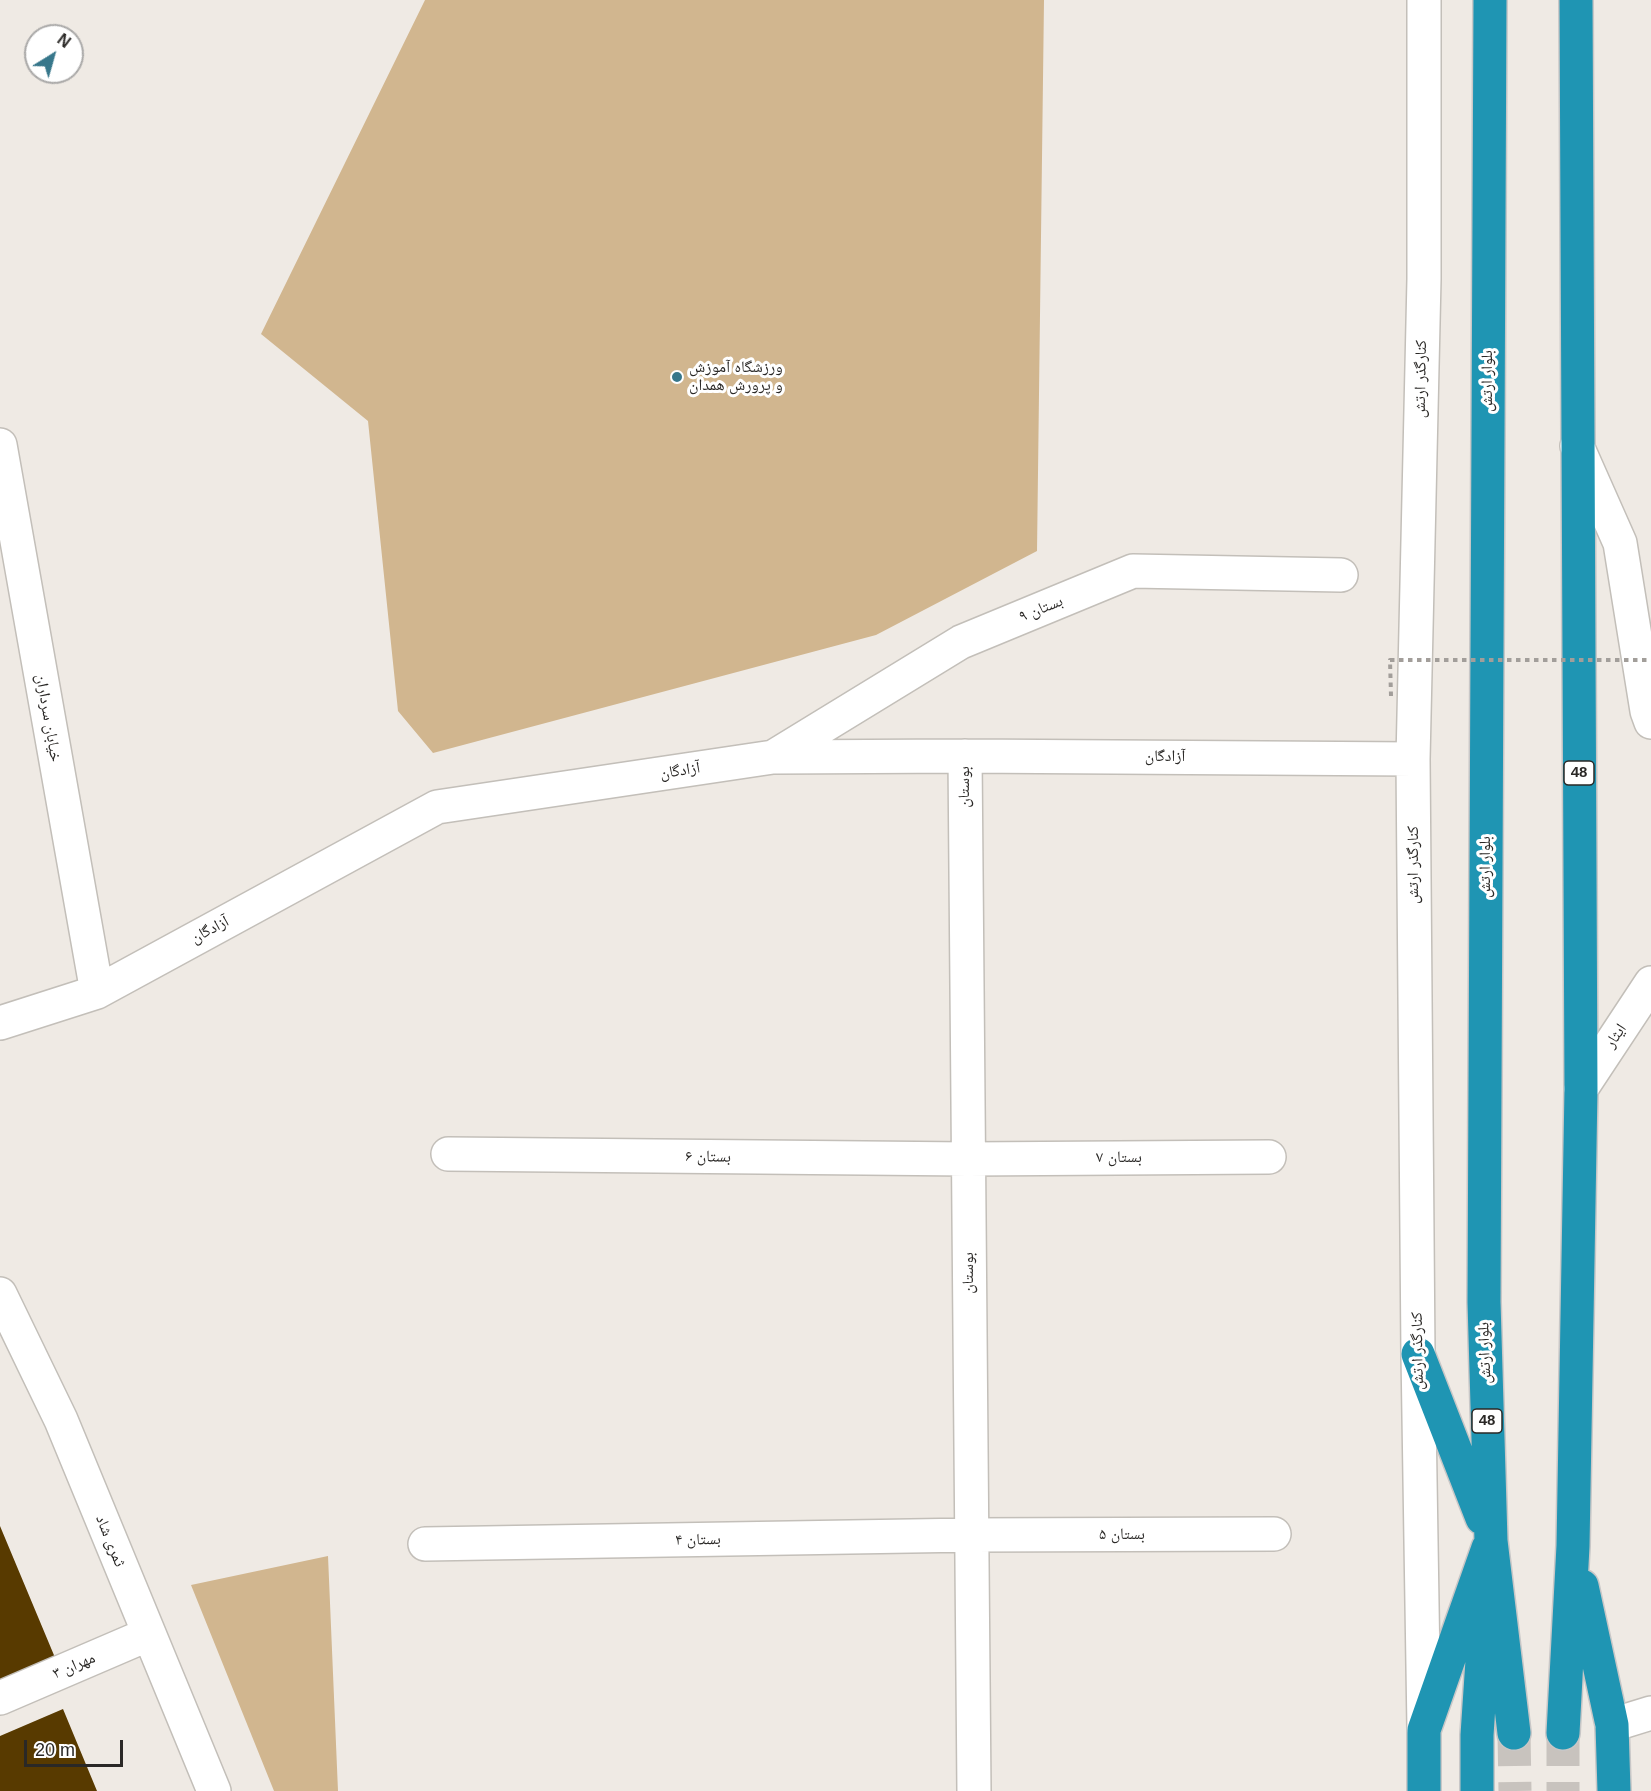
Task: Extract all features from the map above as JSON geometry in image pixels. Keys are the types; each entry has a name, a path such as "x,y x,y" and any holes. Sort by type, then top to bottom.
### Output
{"highway":[{"name":"بلوار ارتش","path":"1490,0 1484,1302 1491,1541 1514,1733"},
{"name":"48","path":"1563,1733 1573,1546 1581,1089 1576,0"},
{"path":"1418,1354 1491,1541 1477,1735 1477,1791"},
{"path":"1424,1791 1424,1730 1491,1541"},
{"path":"1573,1546 1612,1725 1614,1791"}],"street":[{"name":"کنارگذر ارتش","path":"1424,0 1424,279 1413,759 1424,1730"},
{"name":"خیابان سرداران","path":"0,445 97,992"},
{"path":"1577,446 1620,543 1647,711 1651,722"},
{"name":"بستان ۹","path":"773,757 961,642 1133,571 1341,575"},
{"name":"بوستان","path":"965,756 974,1791"},
{"name":"آزادگان","path":"0,1023 97,992 437,807 773,757 1413,759"},
{"name":"ایثار","path":"1581,1089 1651,983"},
{"name":"بستان ۶","path":"448,1154 968,1159"},
{"name":"بستان ۷","path":"968,1159 1269,1157"},
{"name":"ثمری شاد","path":"3,1309 61,1420 213,1791"},
{"name":"بستان ۵","path":"971,1535 1274,1534"},
{"name":"بستان ۴","path":"425,1544 971,1535"},
{"name":"مهران ۳","path":"0,1698 149,1634"},
{"path":"1612,1725 1651,1713"}],"path":[{"path":"1391,696 1390,660 1651,660"}],"shaded area":[{"name":"ورزشگاه آموزش و پرورش همدان","path":"425,0 1044,0 1037,551 876,635 433,753 398,711 368,421 261,334"},
{"path":"328,1556 338,1791 274,1791 191,1585"}],"building":[{"path":"0,1526 56,1660 0,1684"},
{"path":"63,1709 97,1791 0,1791 0,1736"}],"tunnel":[{"path":"1514,1733 1515,1791"},
{"path":"1563,1733 1563,1791"}],"place":[{"name":"ورزشگاه آموزش و پرورش همدان","path":"677,377"}]}
